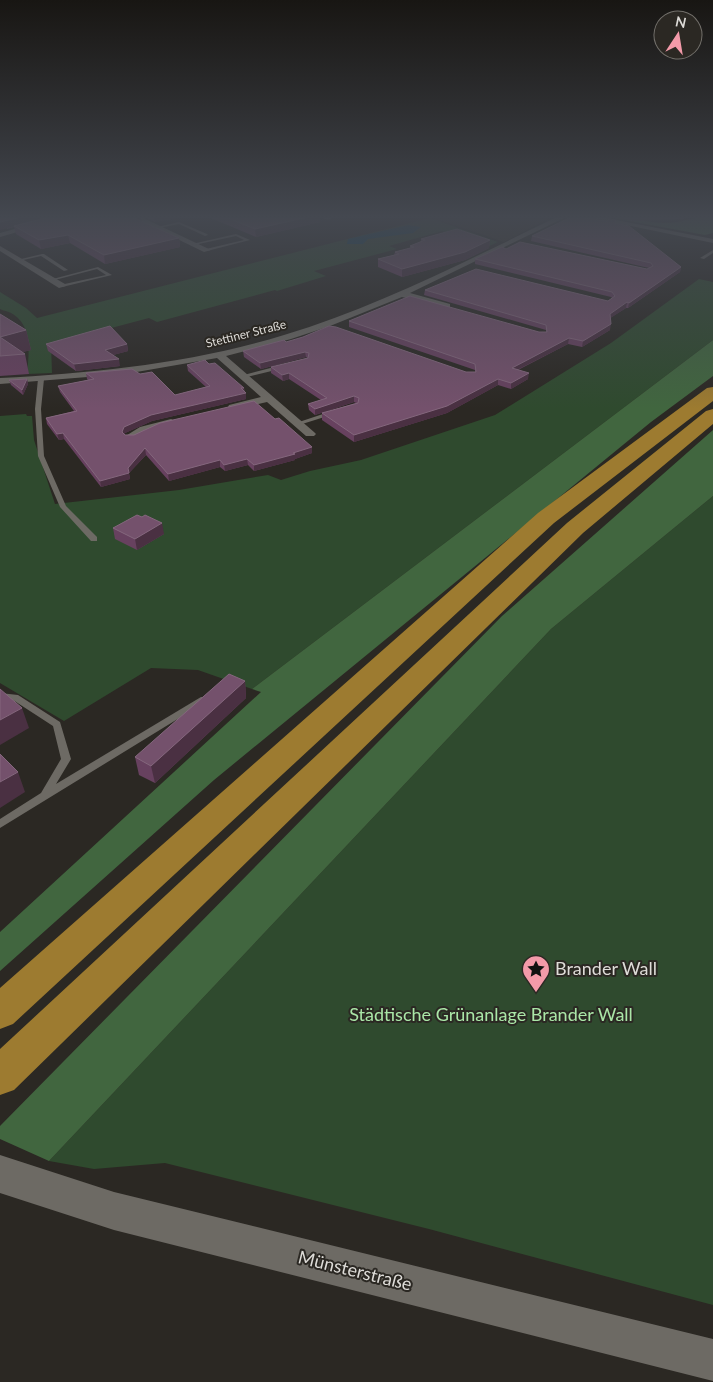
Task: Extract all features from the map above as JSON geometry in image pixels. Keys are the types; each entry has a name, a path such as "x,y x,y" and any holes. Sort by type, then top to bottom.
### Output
{"highway":[{"path":"0,1012 546,518 713,392"},
{"path":"0,1076 575,528 713,415"}],"street":[{"path":"52,280 62,286"},
{"name":"Stettiner Straße","path":"0,381 133,370 219,355 327,324 435,280"},
{"path":"403,294 459,310"},
{"path":"327,324 344,330"},
{"path":"219,355 310,434"},
{"path":"221,410 268,399"},
{"path":"130,437 144,429 184,418"},
{"name":"Münsterstraße","path":"0,1174 114,1211 713,1360"}],"lane":[{"path":"62,286 86,280"},
{"path":"243,376 288,365"},
{"path":"41,379 38,409 41,456 63,507 94,539"},
{"path":"299,423 336,412"},
{"path":"0,824 44,795 212,694"},
{"path":"0,696 15,697 57,724 66,759 44,795"}],"green space":[{"path":"184,280 311,280 157,322 149,318 51,344 52,373 27,374 29,348 26,332 18,318 0,309 0,292 26,308 37,318"},
{"path":"697,280 713,282 713,340 252,689 198,670 151,668 64,721 0,683 0,416 26,414 27,416 32,416 34,440 55,504 179,490 268,475 281,480 310,471 361,460 495,415 611,343"},
{"path":"713,340 713,376 651,422 214,780 0,971 0,932 261,692 252,689"},
{"path":"713,430 713,496 551,629 49,1161 0,1139 0,1126 502,616"},
{"name":"Städtische Grünanlage Brander Wall","path":"713,496 713,1305 429,1229 165,1163 94,1169 49,1161 551,629"}],"building":[{"path":"448,280 523,280 608,301 615,296 612,292 564,280 662,280 610,314 611,324 583,341 569,338 512,368 529,373 511,383 498,379 447,406 354,435 322,413 358,403 359,398 354,396 315,409 308,404 327,398 289,373 282,375 271,367 308,358 309,353 305,352 260,363 243,351 284,340 286,342 329,326 466,372 476,372 475,364 349,321 410,296 539,332 547,332 546,325 425,290"},
{"path":"0,314 26,330 0,337"},
{"path":"110,326 127,344 105,350 119,359 74,364 46,344"},
{"path":"0,337 25,354 0,356"},
{"path":"205,360 209,364 215,363 244,388 241,388 246,393 151,415 124,427 122,432 125,435 134,435 160,423 254,401 275,419 279,418 312,447 293,453 295,454 254,465 247,459 224,465 220,460 168,474 145,448 128,468 129,473 100,481 63,433 57,434 46,418 77,411 58,386 94,379 86,373 132,369 140,374 152,372 175,395 210,386 187,365"},
{"path":"27,379 22,390 9,380"},
{"path":"137,515 142,517 145,515 162,523 135,539 113,528"},
{"path":"229,674 245,681 151,766 135,757"},
{"path":"0,689 22,708 0,720"},
{"path":"0,754 18,772 0,782"}],"place":[{"name":"Brander Wall","path":"536,993"}]}
